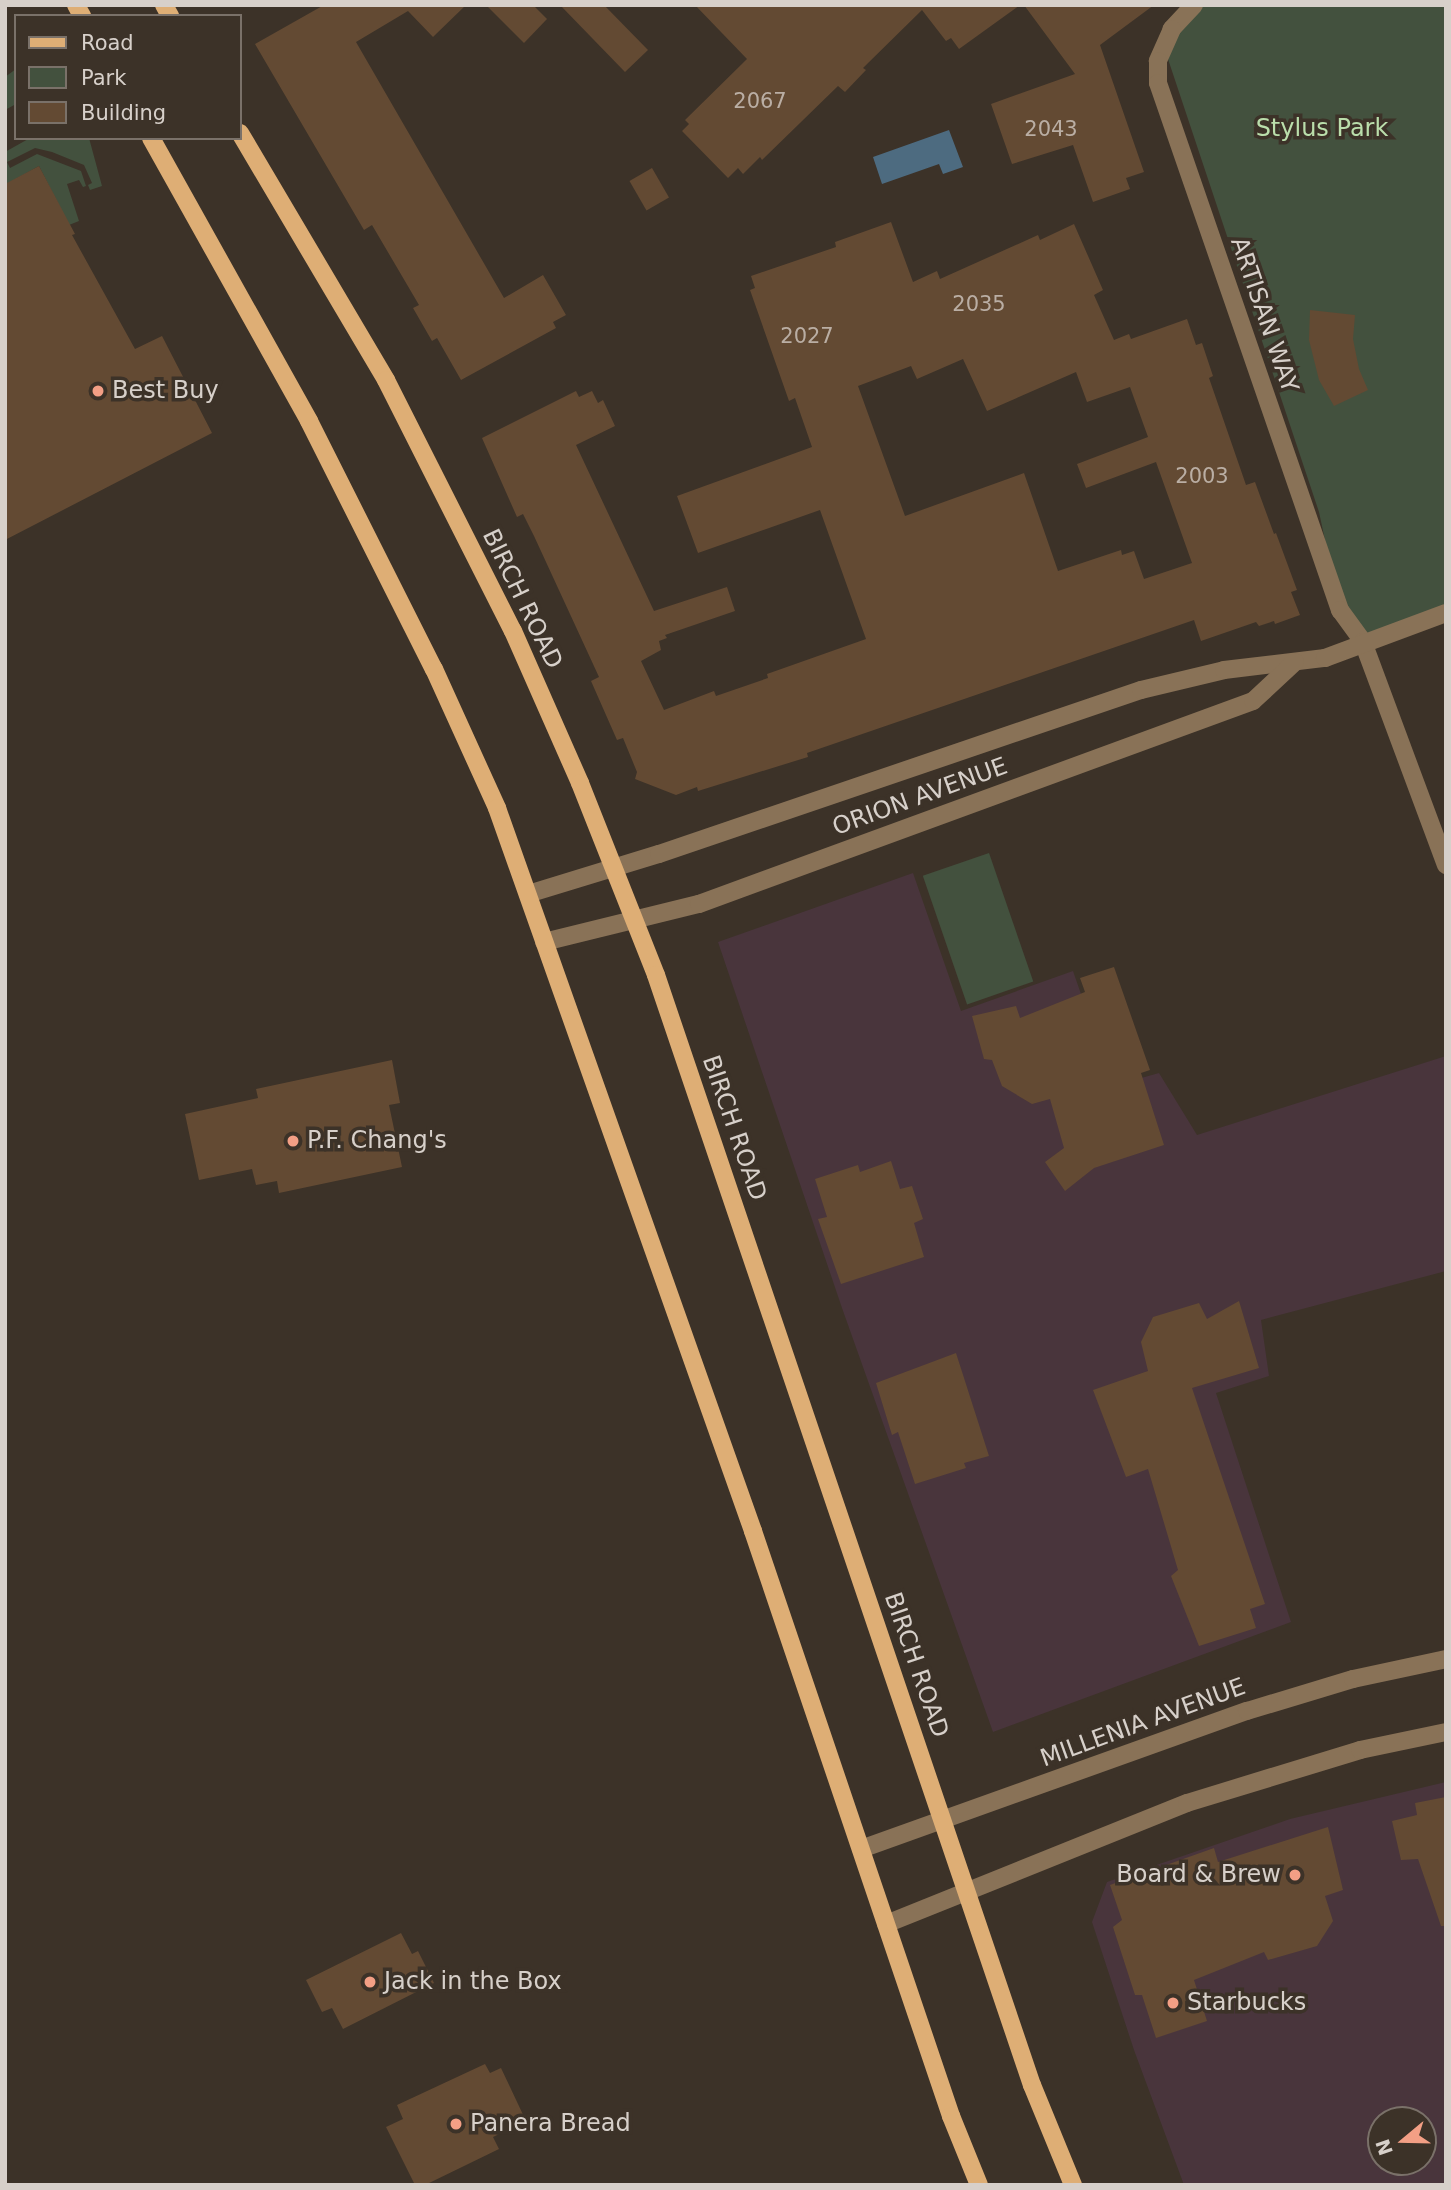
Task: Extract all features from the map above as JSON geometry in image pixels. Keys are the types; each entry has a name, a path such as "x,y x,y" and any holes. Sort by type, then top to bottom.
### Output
{"main road":[{"name":"BIRCH ROAD","path":"242,136 398,404 513,631 580,783 634,919 1032,2085 1073,2185"},
{"path":"152,140 309,421 435,668 497,808 753,1531 951,2116 979,2185"}],"street":[{"name":"ARTISAN WAY","path":"1194,5 1172,29 1157,61 1158,83 1340,610 1363,642 1446,865"},
{"name":"ORION AVENUE","path":"528,894 614,868 1141,690 1224,670 1325,658 1446,613"},
{"name":"ORION AVENUE","path":"544,942 699,904 1253,701 1295,662"},
{"name":"MILLENIA AVENUE","path":"861,1849 1247,1711 1353,1679 1446,1659"},
{"path":"886,1924 1186,1803 1360,1750 1446,1732"}],"shaded area":[{"path":"913,873 961,1011 1073,971 1113,1086 1159,1073 1197,1135 1446,1056 1446,1271 1261,1320 1269,1376 1216,1393 1291,1622 993,1732 842,1308 718,942"},
{"path":"1446,1782 1446,2185 1184,2185 1134,2050 1092,1922 1107,1882 1290,1819"}],"green space":[{"name":"Stylus Park","path":"1199,5 1446,5 1446,613 1363,642 1340,610 1319,512 1167,56 1179,25"},
{"path":"14,70 14,105 5,110 5,77"},
{"path":"26,140 90,140 102,186 90,190 88,185 92,183 84,165 52,152 35,148 7,162 10,168 37,154 81,171 86,186 83,187 79,180 67,184 79,221 69,225 39,166 5,185 5,152"},
{"path":"989,853 1033,982 967,1004 923,876"}],"water":[{"path":"949,130 963,167 943,174 939,164 882,184 873,157"}],"building":[{"path":"324,5 466,5 433,37 408,11 356,42 504,298 543,275 566,315 553,322 556,328 461,380 437,338 432,341 413,308 419,305 372,225 364,230 255,44"},
{"path":"486,5 533,5 547,19 524,43"},
{"path":"560,5 604,5 648,50 625,72"},
{"path":"695,5 1020,5 959,49 951,38 946,41 922,10 863,68 866,70 845,92 838,86 762,160 760,157 743,174 738,168 728,178 682,131 689,124 685,120 747,59"},
{"path":"1024,5 1154,5 1100,45 1144,172 1126,178 1130,189 1093,202 1073,145 1012,164 991,104 1075,74"},
{"name":"Best Buy","path":"39,166 75,234 72,235 135,349 162,336 212,433 5,540 5,184"},
{"path":"652,168 669,197 646,210 629,181"},
{"path":"891,222 913,282 937,271 940,279 1038,235 1040,240 1074,224 1103,290 1094,295 1114,340 1129,334 1131,339 1187,319 1196,345 1202,343 1213,376 1209,378 1246,485 1255,482 1297,590 1291,592 1300,615 1275,624 1274,621 1259,626 1256,622 1201,641 1194,620 807,753 808,757 698,791 697,787 676,795 635,779 637,772 623,738 617,740 591,681 599,677 534,536 523,514 517,517 482,438 576,391 579,397 592,391 598,403 603,400 615,426 576,445 654,611 727,587 735,611 665,635 667,638 659,641 661,650 641,661 664,710 714,691 716,696 768,678 767,674 866,639 820,510 698,553 677,496 812,447 795,398 789,401 750,290 755,288 751,276 836,247 835,242","holes":["963,359 987,411 1076,372 1087,402 1130,387 1148,437 1077,464 1086,488 1156,462 1192,563 1144,579 1134,551 1122,555 1121,550 1058,571 1024,473 905,516 858,386 911,366 917,379"]},
{"path":"1310,310 1355,315 1353,339 1359,369 1368,390 1334,406 1319,380 1309,340"},
{"path":"1114,967 1150,1070 1141,1073 1164,1145 1094,1168 1065,1191 1045,1162 1064,1148 1050,1099 1032,1104 1002,1086 992,1060 984,1059 972,1016 1016,1006 1020,1018 1085,992 1080,978"},
{"name":"P.F. Chang's","path":"392,1060 400,1103 389,1105 402,1167 279,1193 277,1181 256,1185 252,1169 199,1180 185,1114 258,1098 256,1089"},
{"path":"891,1161 900,1189 912,1186 923,1219 914,1223 924,1257 841,1284 818,1219 827,1217 815,1179 858,1165 860,1172"},
{"path":"1239,1301 1259,1368 1192,1388 1265,1604 1250,1609 1256,1628 1199,1646 1171,1576 1178,1570 1148,1469 1126,1477 1093,1390 1148,1371 1141,1342 1153,1317 1199,1303 1207,1319"},
{"path":"956,1353 989,1456 964,1463 966,1468 915,1484 898,1432 892,1435 876,1383"},
{"path":"1446,1797 1446,1926 1441,1926 1418,1859 1401,1860 1392,1821 1417,1815 1415,1803"},
{"path":"1328,1827 1343,1890 1325,1896 1333,1921 1317,1946 1268,1960 1264,1952 1194,1980 1207,2021 1156,2038 1142,1995 1135,1995 1113,1927 1122,1920 1110,1885 1214,1848 1218,1862"},
{"name":"Jack in the Box","path":"401,1933 412,1954 418,1951 434,1983 343,2029 332,2008 322,2012 306,1980"},
{"name":"Panera Bread","path":"485,2064 490,2073 501,2068 526,2121 493,2137 499,2149 425,2185 415,2185 386,2127 403,2119 397,2105"}],"place":[{"name":"Best Buy","path":"98,391"},
{"name":"P.F. Chang's","path":"293,1141"},
{"name":"Board & Brew","path":"1295,1875"},
{"name":"Jack in the Box","path":"370,1982"},
{"name":"Starbucks","path":"1173,2003"},
{"name":"Panera Bread","path":"456,2124"}]}
